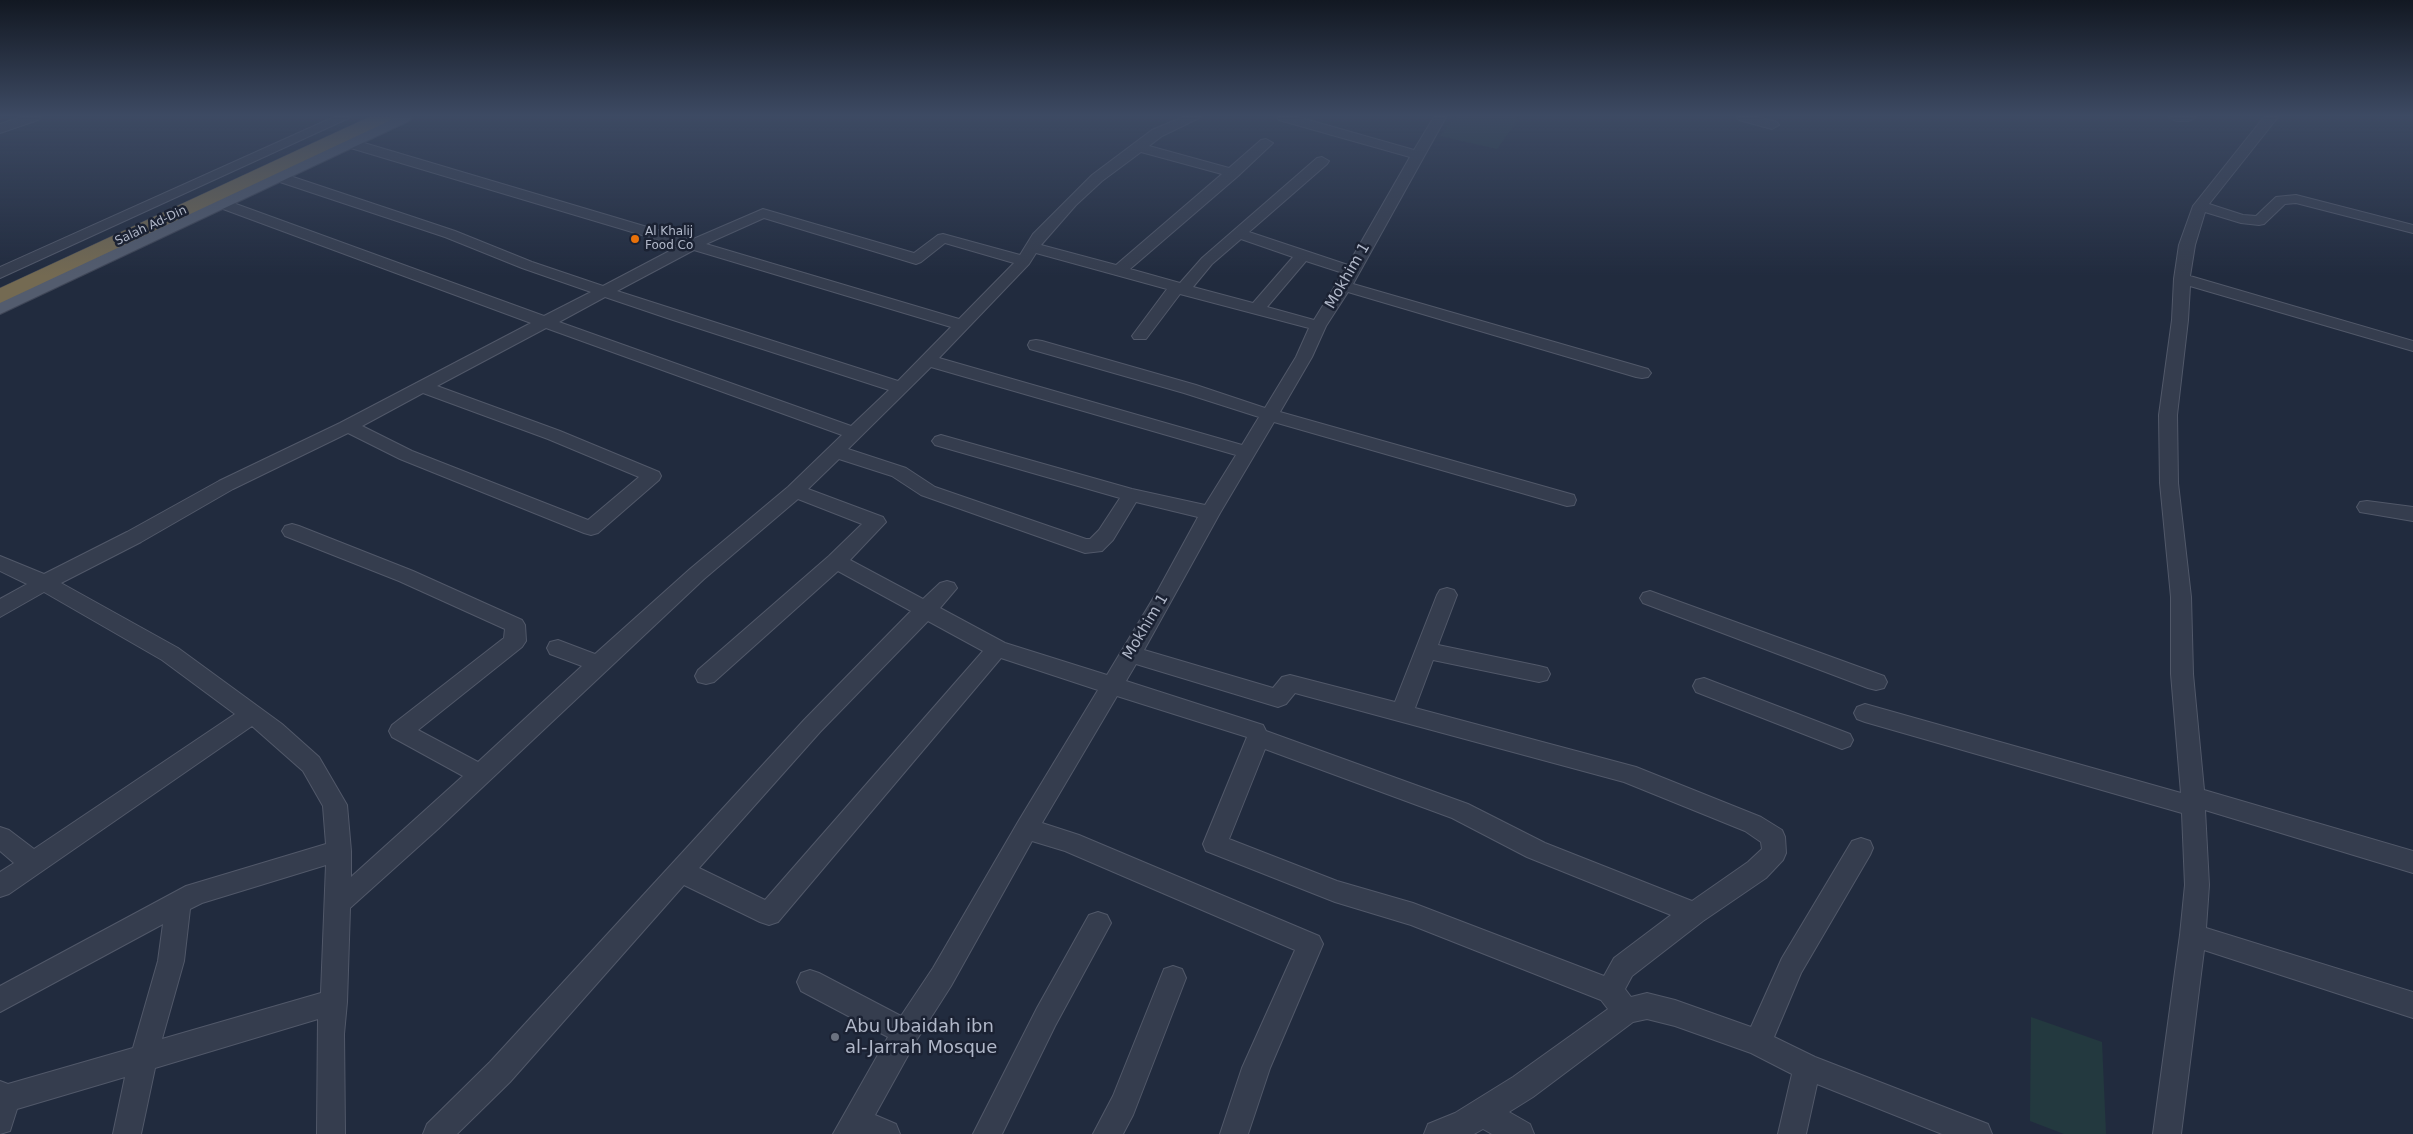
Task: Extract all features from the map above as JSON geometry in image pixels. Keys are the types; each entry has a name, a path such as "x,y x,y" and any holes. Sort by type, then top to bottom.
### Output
{"highway":[{"name":"Salah Ad-Din","path":"0,283 245,170"},
{"name":"Salah Ad-Din","path":"0,296 270,170"}],"main road":[{"path":"0,308 289,170"}],"street":[{"path":"0,273 227,170"},
{"path":"442,170 962,325"},
{"path":"338,903 697,574 796,491 962,325 1028,254 1038,237 1071,202 1108,170"},
{"path":"1222,170 1233,173"},
{"path":"1118,271 1236,170"},
{"path":"1140,336 1179,289 1207,261 1312,170"},
{"name":"Mokhim 1","path":"851,1128 1166,595 1210,513 1304,357 1318,326 1348,279 1409,170"},
{"path":"2167,1134 2193,935 2197,885 2193,801 2182,674 2181,597 2169,483 2168,415 2187,245 2200,206 2229,170"},
{"path":"276,176 450,234 527,265 796,356 901,388"},
{"path":"2200,206 2241,220 2259,221 2281,200 2296,199 2413,228"},
{"path":"220,203 389,267 855,434"},
{"path":"0,609 44,583 134,537 226,484 346,427 692,245 763,213 916,259 943,238 1118,271 1318,326"},
{"path":"1239,234 1303,255 1348,279 1642,373"},
{"path":"1256,309 1303,255"},
{"path":"2182,279 2413,346"},
{"path":"1036,345 1291,422 1567,500"},
{"path":"927,360 1247,452"},
{"path":"346,427 360,431 406,455 590,528 652,476 554,435 422,387"},
{"path":"941,441 1131,495 1210,513"},
{"path":"836,452 899,472 928,491 1085,546 1095,546 1106,534 1131,495"},
{"path":"706,676 836,561 876,522 796,491"},
{"path":"2367,506 2413,514"},
{"path":"292,531 406,576 515,624 515,642 400,731 480,774"},
{"path":"836,561 877,581 925,610 997,648 1255,731 1258,737 1460,811 1536,850 1694,913"},
{"path":"0,563 44,583 170,654 274,730 311,764 335,806 339,851 334,1002 330,1034 331,1134"},
{"path":"437,1134 500,1072 812,726 947,588"},
{"path":"1402,712 1447,594"},
{"path":"1650,598 1876,682"},
{"path":"558,648 598,664"},
{"path":"682,872 769,914 997,648"},
{"path":"1425,650 1539,674"},
{"path":"1130,654 1278,698 1290,684 1371,706 1402,712 1628,774 1753,824 1773,837 1774,853 1757,870 1694,913 1623,967 1618,1001 1523,1088 1483,1113 1438,1134"},
{"path":"1704,686 1842,740"},
{"path":"1865,713 2413,862"},
{"path":"0,886 252,714"},
{"path":"1258,737 1215,844 1336,892 1413,914 1618,1001 1666,1011 1758,1043 1807,1067 1978,1134"},
{"path":"1026,829 1070,842 1310,944 1256,1068 1234,1134"},
{"path":"0,837 33,863"},
{"path":"1758,1043 1791,966 1861,848"},
{"path":"0,1000 195,894 339,851"},
{"path":"127,1134 143,1060 171,960 178,904"},
{"path":"987,1134 1046,1017 1098,923"},
{"path":"2193,935 2413,1005"},
{"path":"1107,1134 1122,1105 1173,978"},
{"path":"810,982 906,1032"},
{"path":"2,1105 334,1002"},
{"path":"1792,1134 1807,1067"},
{"path":"1483,1113 1520,1134"},
{"path":"851,1128 886,1134"}],"green space":[{"path":"2031,1017 2102,1042 2106,1134 2064,1134 2030,1121"}],"place":[{"name":"Al Khalij Food Co","path":"635,239"},
{"name":"Abu Ubaidah ibn al-Jarrah Mosque","path":"835,1037"}]}
